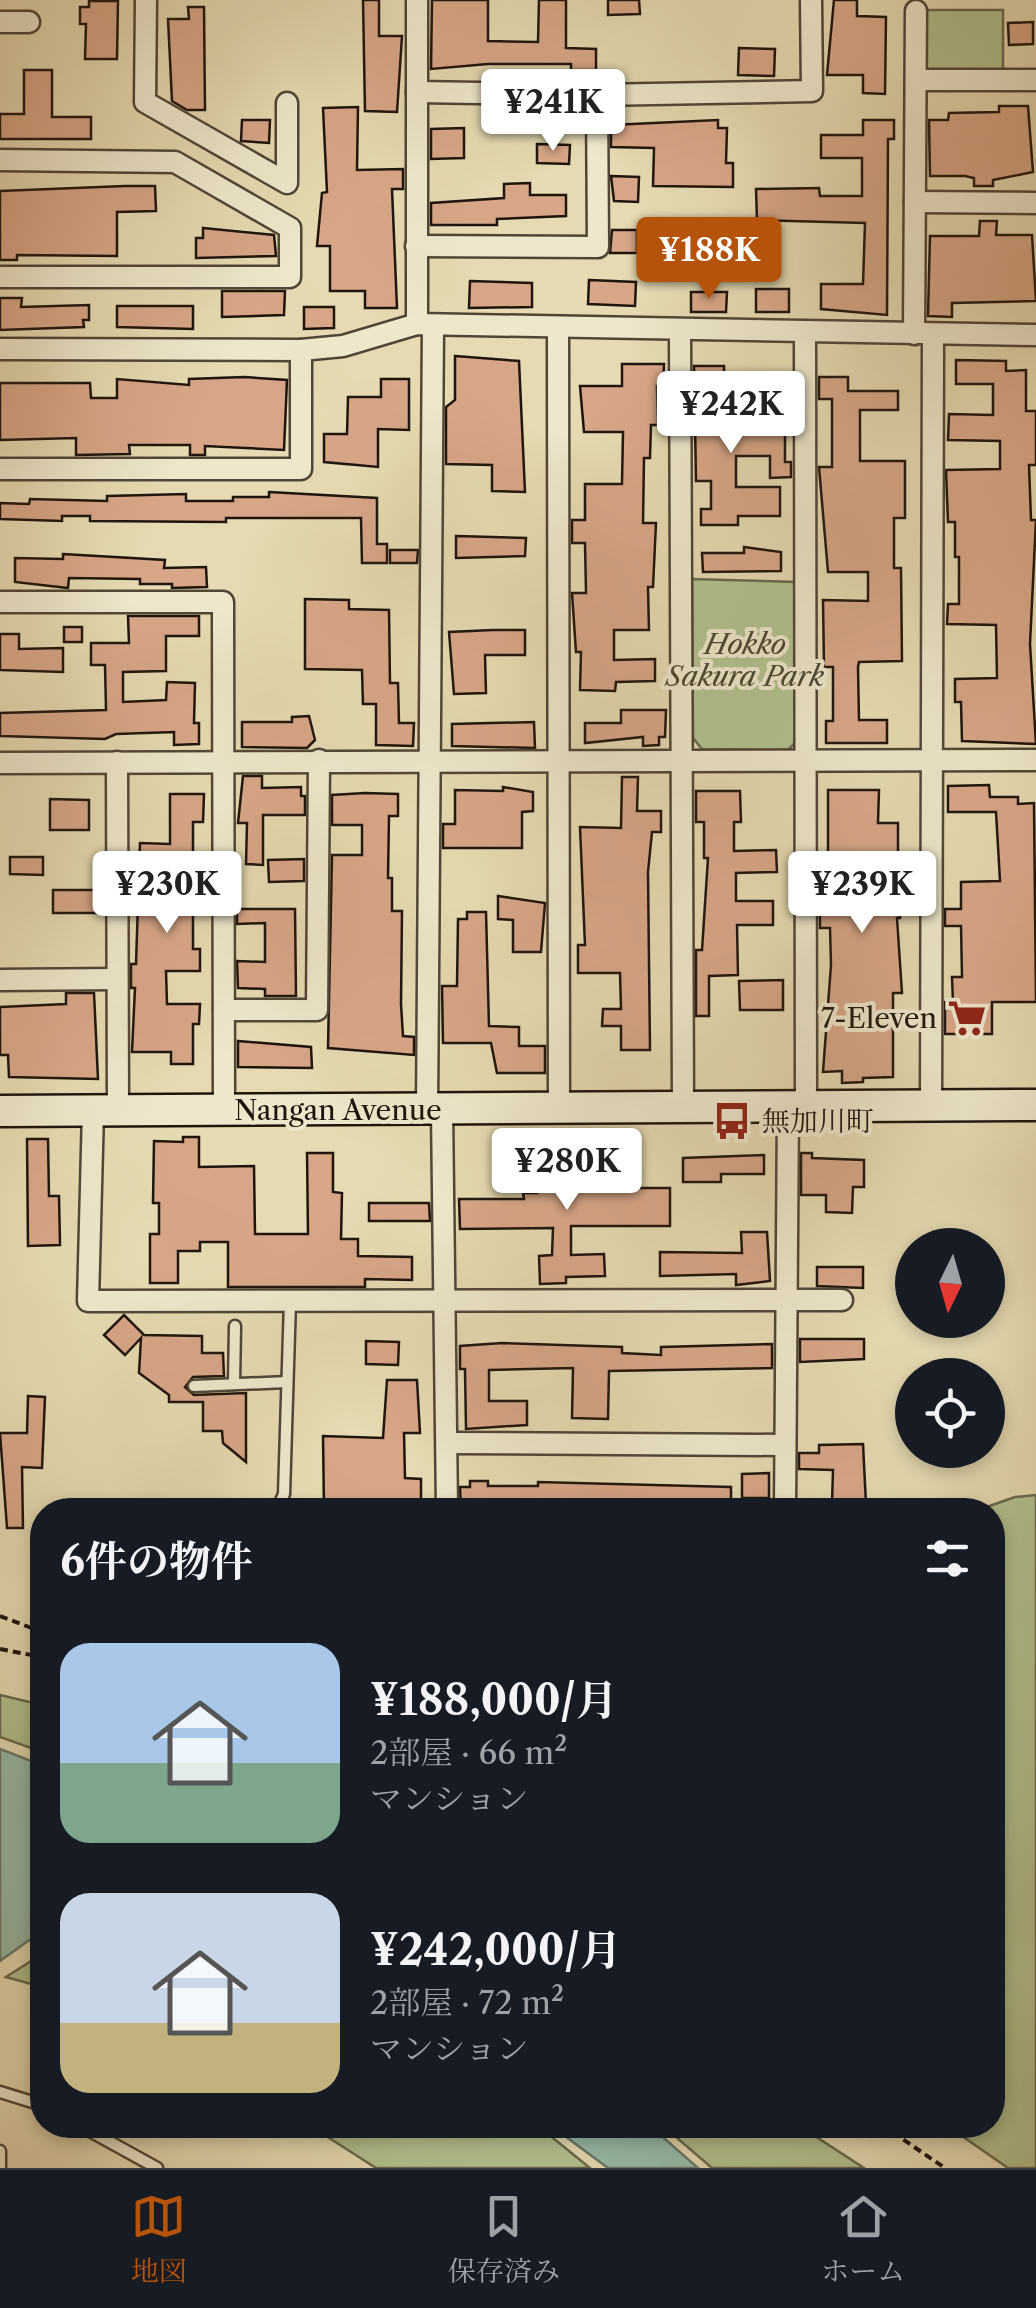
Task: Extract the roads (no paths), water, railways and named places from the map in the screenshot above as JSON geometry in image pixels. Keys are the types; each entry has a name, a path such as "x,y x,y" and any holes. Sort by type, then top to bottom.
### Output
{"main road":[{"name":"Nangan Avenue","path":"0,1111 1036,1105"}],"street":[{"path":"146,0 145,102 286,183 288,103"},
{"path":"416,0 416,246 425,324 434,1110 446,1300 447,1498"},
{"path":"417,92 597,95 812,91 811,0"},
{"path":"916,12 915,202 923,334 930,759 931,1106"},
{"path":"0,22 29,22"},
{"path":"916,80 1036,80"},
{"path":"416,246 598,247 597,95"},
{"path":"0,160 175,162 290,228 290,276 0,277"},
{"path":"915,202 1036,203"},
{"path":"0,349 302,350 342,346 425,324 806,334 1036,335"},
{"path":"558,328 559,1108"},
{"path":"680,330 683,1107"},
{"path":"785,1498 787,1300 808,757 806,334"},
{"path":"0,469 301,469 302,350"},
{"path":"0,602 223,602 224,1109"},
{"path":"0,763 808,757 1036,760"},
{"path":"224,1010 317,1010 319,760"},
{"path":"117,762 118,979 88,1300 842,1300"},
{"path":"0,980 118,979"},
{"path":"448,1444 784,1445"}],"lane":[{"path":"282,1498 290,1300"},
{"path":"234,1384 235,1326"},
{"path":"194,1386 288,1382"},
{"path":"0,2092 30,2101"},
{"path":"103,2138 157,2168"},
{"path":"0,2151 0,2168"}],"place":[{"name":"7-Eleven","path":"967,1018"},
{"name":"無加川町","path":"732,1121"}],"park label":[{"name":"Hokko Sakura Park","path":"745,660"}]}
